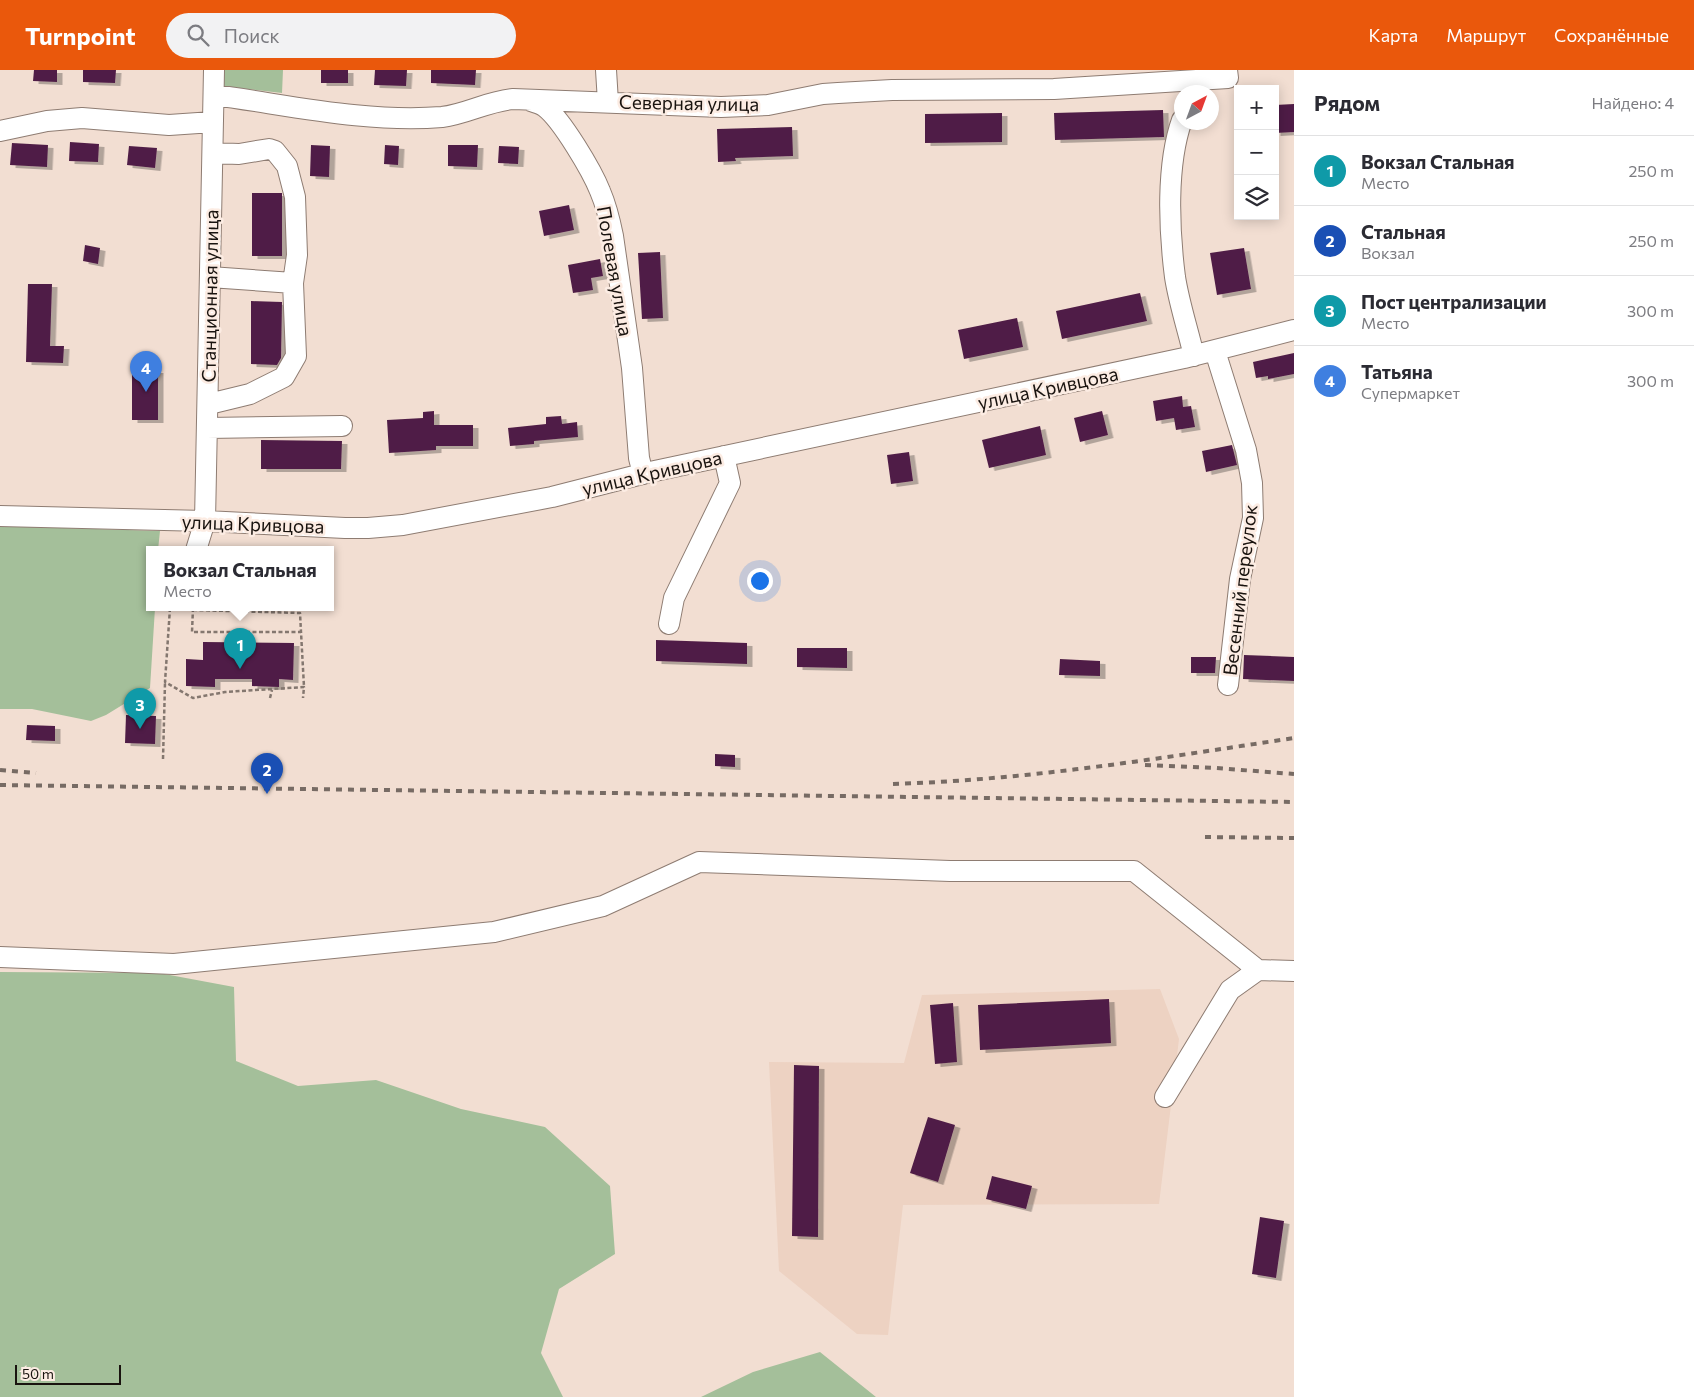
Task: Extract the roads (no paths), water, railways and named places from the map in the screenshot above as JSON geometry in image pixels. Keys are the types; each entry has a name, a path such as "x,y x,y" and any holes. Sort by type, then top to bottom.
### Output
{"street":[{"name":"Станционная улица","path":"197,546 205,521 209,404 214,70"},
{"path":"606,70 608,102"},
{"name":"Северная улица","path":"1198,85 1228,74"},
{"name":"Северная улица","path":"214,94 285,106 363,115 411,118 463,113 502,100 524,99 748,106 768,105 823,94 892,90 1174,86"},
{"name":"Полевая улица","path":"524,99 539,103 556,118 597,183 606,208 613,236 630,358 639,458 643,474"},
{"path":"0,131 69,118 169,125 213,122"},
{"path":"1180,130 1172,161 1171,218 1176,277 1194,356"},
{"path":"209,404 250,394 284,377 296,356 292,283 297,255 295,197 287,166 275,151 239,154 213,153"},
{"path":"210,277 292,283"},
{"name":"улица Кривцова","path":"0,516 205,521 345,528 403,525 552,497 724,456 1194,356 1294,330"},
{"name":"Весенний переулок","path":"1215,350 1246,450 1252,483 1252,518 1240,579 1228,685"},
{"path":"208,428 342,426"},
{"path":"669,624 674,598 730,483 724,456"},
{"path":"0,957 174,964 494,932 603,906 699,862 950,871 1134,871 1258,970 1294,971"},
{"path":"1165,1097 1230,990 1258,970"}],"railway":[{"path":"893,784 944,782 1044,773 1294,738"},
{"path":"1145,765 1294,774"},
{"path":"0,770 36,773"},
{"path":"0,785 1294,802"},
{"path":"1205,837 1294,838"}],"place":[{"name":"Татьяна","path":"146,392"},
{"name":"Вокзал Стальная","path":"240,669"},
{"name":"Пост централизации","path":"140,729"},
{"name":"Стальная","path":"267,794"}]}
